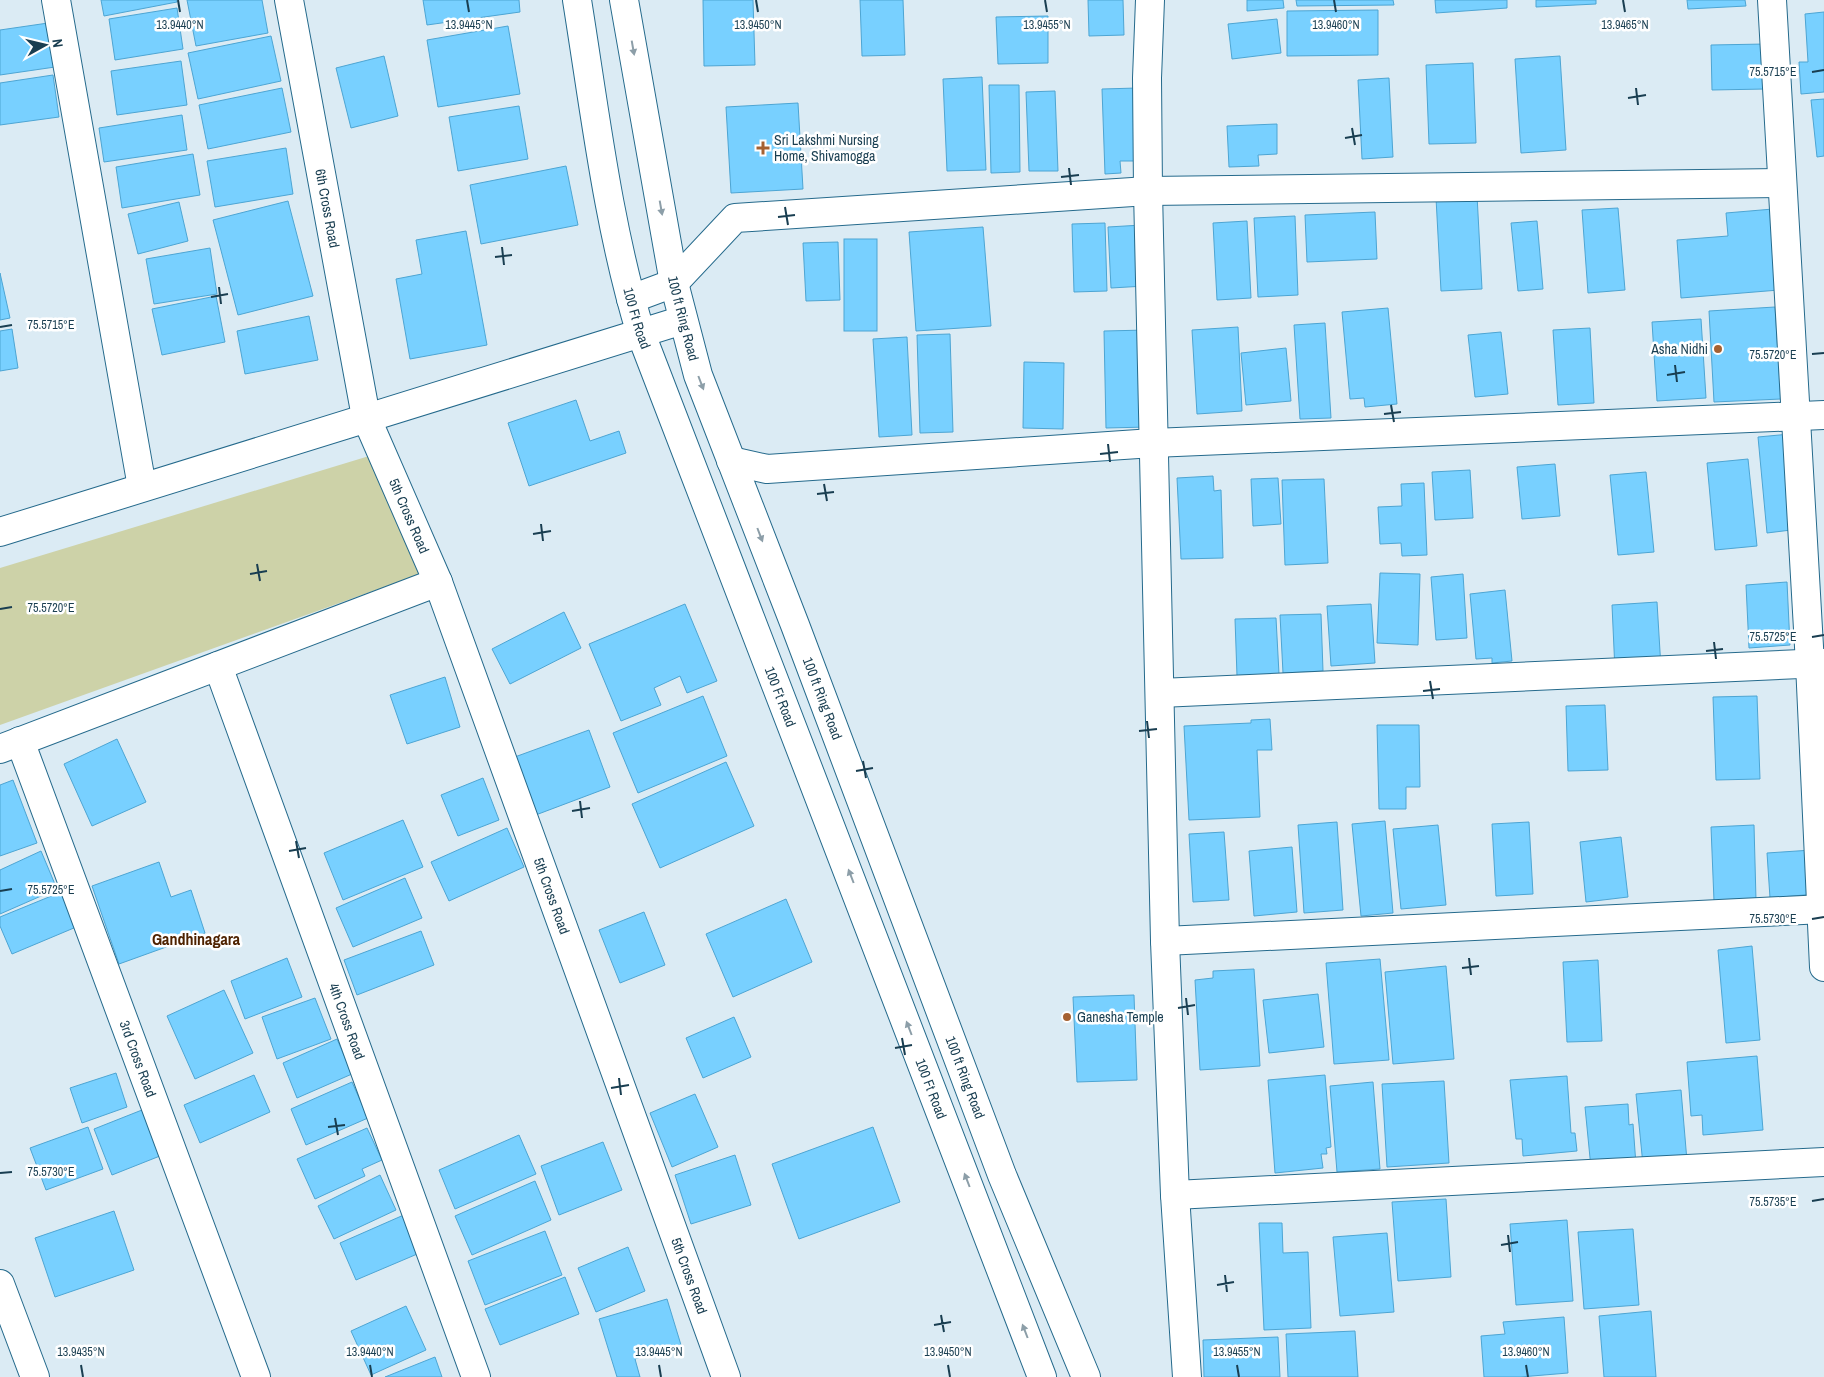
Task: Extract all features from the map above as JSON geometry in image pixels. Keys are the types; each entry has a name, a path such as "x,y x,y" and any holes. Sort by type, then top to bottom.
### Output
{"street":[{"path":"56,0 142,487"},
{"name":"6th Cross Road","path":"289,0 366,418"},
{"name":"100 Ft Road","path":"577,0 616,232 641,334 1042,1377"},
{"name":"100 ft Ring Road","path":"624,0 674,283 698,375 795,625 1002,1175 1086,1377"},
{"path":"1150,0 1147,78 1148,191 1165,941 1175,1195 1187,1377"},
{"path":"1772,0 1796,416 1817,664 1824,967"},
{"path":"631,299 674,283 735,218 1148,191 1782,183"},
{"path":"0,532 683,320"},
{"path":"732,461 767,470 1153,443 1824,415"},
{"name":"5th Cross Road","path":"366,418 438,582 726,1377"},
{"path":"10,745 438,582"},
{"path":"1160,693 1817,664"},
{"name":"4th Cross Road","path":"218,666 476,1377"},
{"name":"3rd Cross Road","path":"10,745 256,1377"},
{"path":"1165,941 1823,909"},
{"path":"1175,1195 1824,1162"},
{"path":"0,1284 36,1377"}],"green space":[{"path":"379,453 437,568 0,725 0,568"}],"building":[{"path":"101,0 177,0 177,2 104,16"},
{"path":"187,0 262,0 268,33 196,46"},
{"path":"423,0 519,0 520,12 427,25"},
{"path":"703,0 753,0 755,65 704,66"},
{"path":"860,0 903,0 905,55 862,56"},
{"path":"1088,0 1123,0 1124,35 1089,36"},
{"path":"1247,0 1283,0 1284,8 1247,11"},
{"path":"1296,0 1393,0 1394,5 1297,6"},
{"path":"1435,0 1507,0 1507,8 1436,13"},
{"path":"1536,0 1596,0 1596,4 1536,7"},
{"path":"1687,0 1745,0 1746,6 1688,9"},
{"path":"177,8 183,49 115,60 109,19"},
{"path":"1378,10 1378,55 1287,56 1287,11"},
{"path":"1824,12 1824,92 1801,94 1799,62 1808,62 1805,14"},
{"path":"1048,16 1048,63 998,64 996,17"},
{"path":"1277,19 1281,53 1232,59 1228,24"},
{"path":"55,22 62,66 0,75 0,30"},
{"path":"508,26 520,94 438,107 427,40"},
{"path":"271,36 281,81 198,99 188,53"},
{"path":"1765,44 1766,89 1712,90 1711,45"},
{"path":"384,56 398,116 351,128 336,68"},
{"path":"1560,56 1566,150 1521,153 1515,59"},
{"path":"181,61 187,105 117,115 111,71"},
{"path":"1473,63 1476,143 1429,144 1426,65"},
{"path":"53,75 59,117 0,125 0,83"},
{"path":"982,77 986,170 947,171 943,79"},
{"path":"1389,78 1393,157 1362,159 1358,80"},
{"path":"989,85 1019,85 1020,172 991,173"},
{"path":"282,88 291,132 208,149 199,105"},
{"path":"1137,88 1139,161 1120,161 1121,173 1105,174 1102,89"},
{"path":"1055,91 1058,171 1029,171 1026,92"},
{"path":"1824,99 1824,156 1817,157 1811,100"},
{"path":"798,103 803,189 731,193 726,107"},
{"path":"519,106 528,159 458,171 449,117"},
{"path":"182,115 187,150 104,162 99,128"},
{"path":"1277,124 1277,154 1258,155 1259,166 1229,167 1227,126"},
{"path":"286,148 293,194 215,207 207,161"},
{"path":"193,154 200,195 122,208 116,167"},
{"path":"566,166 578,225 481,244 470,185"},
{"path":"1477,195 1482,289 1441,291 1436,198"},
{"path":"288,201 313,296 238,315 213,220"},
{"path":"179,202 188,241 138,254 128,214"},
{"path":"1618,208 1625,290 1588,293 1582,210"},
{"path":"1773,209 1779,290 1681,298 1677,240 1728,236 1726,213"},
{"path":"1375,212 1377,259 1307,262 1305,215"},
{"path":"1295,216 1298,295 1258,297 1254,218"},
{"path":"1247,221 1251,298 1217,300 1213,223"},
{"path":"1537,221 1543,289 1518,291 1511,223"},
{"path":"1105,223 1107,291 1074,292 1072,224"},
{"path":"1142,225 1145,286 1111,288 1108,227"},
{"path":"983,227 991,326 916,331 909,232"},
{"path":"466,231 487,345 410,359 396,279 422,274 416,240"},
{"path":"844,239 877,239 877,331 844,331"},
{"path":"838,242 840,300 806,301 803,243"},
{"path":"210,248 217,294 154,304 146,259"},
{"path":"0,273 10,318 0,320"},
{"path":"216,296 225,342 162,355 152,309"},
{"path":"1775,307 1781,399 1714,402 1709,311"},
{"path":"1388,308 1397,404 1365,407 1364,398 1350,399 1342,312"},
{"path":"309,316 318,360 245,374 237,331"},
{"path":"1701,319 1706,398 1657,401 1652,322"},
{"path":"1325,323 1331,418 1300,419 1294,325"},
{"path":"1238,327 1242,411 1197,414 1192,330"},
{"path":"1590,328 1594,403 1558,405 1553,330"},
{"path":"12,329 18,368 0,371 0,331"},
{"path":"1147,330 1148,427 1106,428 1104,331"},
{"path":"1501,332 1508,394 1475,397 1468,335"},
{"path":"950,334 953,432 920,433 917,335"},
{"path":"907,337 912,435 879,437 873,339"},
{"path":"1286,348 1291,401 1246,405 1241,353"},
{"path":"1024,362 1064,363 1063,429 1023,428"},
{"path":"576,400 590,441 619,431 626,453 529,486 508,423"},
{"path":"1790,434 1799,529 1767,533 1758,437"},
{"path":"1748,459 1757,546 1715,550 1707,463"},
{"path":"1555,464 1560,516 1522,519 1517,467"},
{"path":"1470,470 1473,518 1435,520 1432,472"},
{"path":"1646,472 1654,552 1618,555 1610,475"},
{"path":"1213,476 1214,491 1221,490 1223,558 1181,559 1177,478"},
{"path":"1278,478 1281,524 1253,526 1251,479"},
{"path":"1324,479 1328,563 1285,565 1282,480"},
{"path":"1424,483 1427,555 1402,556 1401,543 1380,544 1378,507 1402,506 1401,484"},
{"path":"1380,573 1420,574 1418,645 1377,643"},
{"path":"1463,574 1467,638 1436,640 1431,577"},
{"path":"1787,582 1790,645 1749,648 1746,585"},
{"path":"1505,590 1512,661 1492,663 1492,658 1476,659 1470,594"},
{"path":"1657,602 1661,668 1615,671 1612,605"},
{"path":"685,604 717,681 687,693 680,676 654,688 661,705 621,721 589,644"},
{"path":"1371,604 1375,663 1331,666 1327,606"},
{"path":"564,612 581,648 510,684 492,649"},
{"path":"1321,614 1323,671 1283,673 1280,615"},
{"path":"1276,618 1279,674 1237,676 1235,619"},
{"path":"445,677 460,727 407,744 390,695"},
{"path":"703,696 727,756 638,793 613,733"},
{"path":"1757,696 1760,779 1716,780 1713,697"},
{"path":"1605,705 1608,770 1568,771 1566,706"},
{"path":"1270,719 1272,750 1257,750 1260,817 1189,820 1184,726 1251,723 1251,720"},
{"path":"1377,725 1419,725 1420,787 1406,787 1406,809 1379,809"},
{"path":"589,730 610,787 533,816 512,758"},
{"path":"117,739 146,802 92,826 64,764"},
{"path":"726,762 754,826 660,868 632,804"},
{"path":"483,778 499,820 458,836 441,795"},
{"path":"13,780 37,843 0,856 0,785"},
{"path":"403,820 423,867 343,900 324,853"},
{"path":"1385,821 1393,913 1361,916 1352,824"},
{"path":"1337,822 1343,910 1304,913 1298,825"},
{"path":"1529,822 1533,894 1496,896 1492,824"},
{"path":"1438,825 1446,905 1401,909 1393,829"},
{"path":"1754,825 1756,900 1714,901 1711,827"},
{"path":"507,828 524,867 449,901 431,862"},
{"path":"1224,832 1229,900 1193,902 1189,834"},
{"path":"1621,837 1628,897 1586,902 1580,842"},
{"path":"1292,847 1297,912 1254,916 1249,851"},
{"path":"1812,850 1815,894 1770,898 1767,853"},
{"path":"41,851 57,889 0,914 0,870"},
{"path":"159,862 171,897 191,890 205,933 119,964 92,886"},
{"path":"405,878 422,918 353,947 336,908"},
{"path":"66,890 81,925 12,954 0,926 0,917"},
{"path":"786,899 812,962 733,997 706,934"},
{"path":"644,912 665,965 620,983 599,930"},
{"path":"421,931 434,965 357,995 344,960"},
{"path":"1752,946 1760,1040 1726,1043 1718,950"},
{"path":"287,958 302,997 245,1019 231,981"},
{"path":"1380,959 1389,1060 1334,1064 1326,963"},
{"path":"1598,960 1602,1041 1567,1042 1563,962"},
{"path":"1446,966 1454,1059 1393,1064 1385,972"},
{"path":"1254,969 1260,1066 1200,1070 1195,980 1213,978 1213,971"},
{"path":"224,990 253,1053 195,1079 167,1016"},
{"path":"1318,994 1324,1047 1269,1053 1263,1000"},
{"path":"1134,995 1137,1080 1077,1082 1073,997"},
{"path":"315,998 331,1039 277,1059 262,1017"},
{"path":"734,1017 751,1057 703,1078 686,1038"},
{"path":"337,1039 352,1074 297,1098 283,1063"},
{"path":"1757,1056 1763,1130 1703,1135 1702,1115 1691,1116 1687,1062"},
{"path":"116,1073 127,1107 82,1123 70,1088"},
{"path":"254,1075 270,1112 200,1143 184,1105"},
{"path":"1325,1075 1331,1147 1326,1148 1327,1154 1321,1154 1323,1168 1275,1173 1268,1080"},
{"path":"1567,1076 1571,1133 1575,1133 1577,1151 1523,1156 1522,1139 1516,1139 1510,1080"},
{"path":"1444,1081 1449,1163 1387,1167 1382,1084"},
{"path":"352,1082 368,1118 306,1145 291,1109"},
{"path":"1373,1082 1380,1169 1337,1172 1330,1086"},
{"path":"1681,1090 1687,1161 1643,1165 1636,1094"},
{"path":"695,1094 718,1147 672,1167 650,1113"},
{"path":"1628,1104 1629,1125 1633,1124 1636,1165 1591,1168 1585,1107"},
{"path":"147,1108 165,1154 112,1175 94,1129"},
{"path":"88,1127 103,1169 46,1190 30,1148"},
{"path":"873,1127 900,1202 799,1239 772,1164"},
{"path":"367,1128 382,1160 362,1169 365,1176 315,1199 297,1159"},
{"path":"519,1135 536,1174 455,1209 439,1170"},
{"path":"603,1142 622,1190 559,1215 541,1166"},
{"path":"735,1155 751,1205 691,1224 675,1175"},
{"path":"380,1175 396,1210 334,1239 318,1206"},
{"path":"535,1181 551,1220 472,1255 455,1216"},
{"path":"1446,1199 1451,1277 1398,1281 1392,1202"},
{"path":"114,1211 134,1270 55,1297 35,1238"},
{"path":"406,1214 422,1252 356,1280 340,1243"},
{"path":"1567,1220 1573,1301 1516,1305 1510,1224"},
{"path":"1259,1223 1282,1223 1283,1253 1308,1252 1311,1328 1264,1330"},
{"path":"1633,1229 1639,1305 1584,1309 1578,1232"},
{"path":"545,1231 562,1275 485,1305 468,1261"},
{"path":"1387,1233 1394,1312 1340,1316 1333,1237"},
{"path":"628,1247 645,1291 596,1312 578,1268"},
{"path":"565,1277 579,1314 500,1345 485,1309"},
{"path":"667,1299 681,1345 635,1359 640,1377 617,1377 599,1319"},
{"path":"406,1306 426,1350 371,1375 351,1331"},
{"path":"1651,1311 1656,1377 1604,1377 1599,1316"},
{"path":"1564,1317 1568,1373 1520,1377 1484,1377 1481,1336 1505,1334 1503,1322"},
{"path":"1355,1331 1358,1377 1288,1377 1286,1334"},
{"path":"1278,1337 1280,1377 1204,1377 1203,1340"},
{"path":"435,1357 442,1377 385,1377"}],"place":[{"name":"Sri Lakshmi Nursing Home, Shivamogga","path":"763,148"},
{"name":"Asha Nidhi","path":"1718,349"},
{"name":"Ganesha Temple","path":"1067,1017"}],"district":[{"name":"Gandhinagara","path":"196,939"}]}
